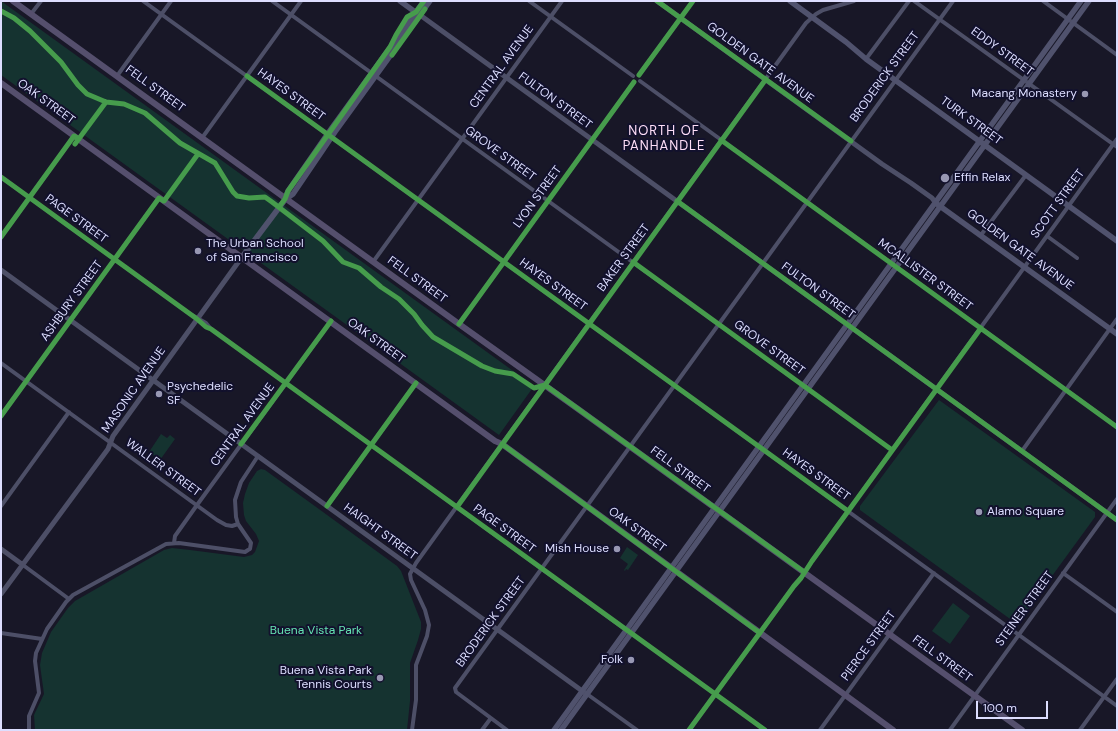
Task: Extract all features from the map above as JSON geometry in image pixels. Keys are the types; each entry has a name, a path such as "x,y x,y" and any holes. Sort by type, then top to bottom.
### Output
{"main road":[{"name":"FELL STREET","path":"13,1 458,324 630,446 1022,730"},
{"name":"FULTON STREET","path":"400,1 418,14"},
{"name":"MASONIC AVENUE","path":"418,14 424,1"},
{"name":"MASONIC AVENUE","path":"242,257 285,199 288,191 330,136 418,14 430,1"},
{"name":"TURK STREET","path":"790,1 866,59 1117,241"},
{"path":"554,730 585,692 850,326 1070,21 1081,1"},
{"path":"1070,21 1089,1"},
{"name":"OAK STREET","path":"1,83 495,441 502,444 894,730"},
{"name":"GOLDEN GATE AVENUE","path":"938,204 1117,334"},
{"path":"561,730 585,692"}],"street":[{"path":"31,14 41,1"},
{"name":"HAYES STREET","path":"143,1 1117,706"},
{"path":"117,76 171,1"},
{"name":"GROVE STREET","path":"272,1 892,450"},
{"path":"202,138 302,1"},
{"path":"529,1 633,76 639,76"},
{"name":"CENTRAL AVENUE","path":"373,262 562,1"},
{"name":"GOLDEN GATE AVENUE","path":"657,1 932,198 938,204"},
{"path":"633,76 632,80 634,82 640,82 641,78 639,76 693,1"},
{"name":"BAKER STREET","path":"413,568 806,23 823,10 854,1"},
{"path":"866,59 909,1"},
{"name":"EDDY STREET","path":"914,1 1115,146"},
{"name":"BRODERICK STREET","path":"491,718 455,690 953,1"},
{"path":"1043,1 1116,52"},
{"name":"FULTON STREET","path":"418,14 1117,520"},
{"name":"LYON STREET","path":"458,324 634,82"},
{"name":"MCALLISTER STREET","path":"640,82 1117,427"},
{"path":"1,237 74,136"},
{"name":"SCOTT STREET","path":"690,730 1047,236 1115,146 1117,139"},
{"path":"981,235 1026,175"},
{"name":"PAGE STREET","path":"1,177 197,319 206,323 211,329 765,730"},
{"name":"ASHBURY STREET","path":"1,416 159,198"},
{"path":"1047,236 1077,258"},
{"name":"MASONIC AVENUE","path":"1,594 108,449 113,436 242,257"},
{"name":"HAIGHT STREET","path":"1,270 637,730"},
{"path":"1022,451 1117,319"},
{"name":"CENTRAL AVENUE","path":"174,542 176,536 197,505 331,321"},
{"name":"WALLER STREET","path":"1,363 226,525 232,526 238,524"},
{"path":"327,506 416,383"},
{"path":"1,506 69,412"},
{"path":"29,730 29,716 39,693 35,661 36,653 48,629 69,599 85,588 160,547 174,542 244,552 250,548 251,543 238,524 235,508 236,494 241,482 258,456"},
{"name":"STEINER STREET","path":"950,730 1117,499"},
{"path":"1,550 69,599"},
{"path":"412,730 416,700 416,665 427,636 429,625 425,610 411,580 410,574 413,568"},
{"name":"PIERCE STREET","path":"820,730 934,573"},
{"path":"1063,574 1117,612"},
{"path":"1,634 42,639"},
{"path":"1080,730 1117,679"},
{"path":"482,730 491,718 508,730"}],"green space":[{"path":"1,1 534,386 499,435 1,75"},
{"name":"Alamo Square","path":"939,400 1095,512 1095,517 1017,624 860,510 860,506"},
{"path":"161,434 167,438 170,435 175,439 160,460 149,452"},
{"name":"Buena Vista Park","path":"261,469 265,470 323,512 397,566 401,571 421,622 421,629 410,663 410,701 407,730 35,730 34,715 44,694 40,665 42,653 51,632 68,608 75,601 164,550 172,548 244,557 252,555 255,552 259,541 256,534 246,521 243,503 249,483 257,471"},
{"path":"627,547 638,555 628,570 626,569 625,571 624,570 628,564 620,558"},
{"path":"953,603 970,616 950,644 932,631"}],"cycle path":[{"path":"279,207 285,199 288,191 390,47 407,17 416,12 424,1"},
{"path":"657,1 851,141"},
{"path":"639,75 693,1"},
{"path":"392,55 425,9"},
{"path":"1,11 14,18 30,31 61,62 78,85 87,94 106,102 124,104 145,113 180,143 215,163 237,196 249,198 265,197 323,241 343,262 359,268 381,287 399,299 433,337 482,366 495,371 513,374 534,388 545,385"},
{"path":"247,76 848,511"},
{"path":"457,507 766,79"},
{"path":"459,324 634,82"},
{"path":"75,144 106,102"},
{"path":"1,237 74,136 79,139"},
{"path":"721,140 1117,427"},
{"path":"1,416 159,198 164,201 198,154"},
{"path":"1,177 206,327 211,329 765,730"},
{"path":"677,201 1117,520"},
{"path":"633,262 892,450"},
{"path":"241,444 331,321"},
{"path":"689,730 801,578 981,328"},
{"path":"327,506 416,383"},
{"path":"545,385 804,572"},
{"path":"502,444 760,633"}],"place":[{"name":"Macang Monastery","path":"1085,94"},
{"name":"Effin Relax","path":"945,178"},
{"name":"The Urban School of San Francisco","path":"198,251"},
{"name":"Psychedelic SF","path":"159,394"},
{"name":"Alamo Square","path":"979,512"},
{"name":"Mish House","path":"617,549"},
{"name":"Folk","path":"631,660"},
{"name":"Buena Vista Park Tennis Courts","path":"380,678"}],"district":[{"name":"NORTH OF PANHANDLE","path":"664,140"}]}
